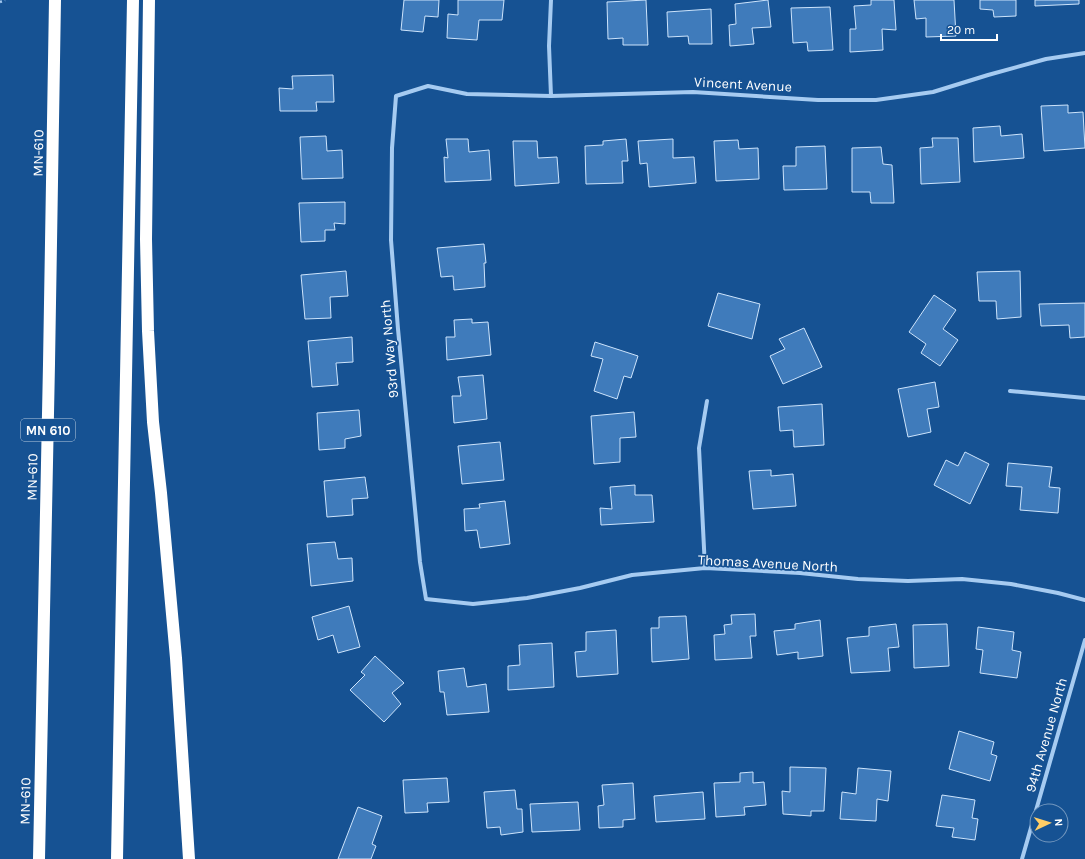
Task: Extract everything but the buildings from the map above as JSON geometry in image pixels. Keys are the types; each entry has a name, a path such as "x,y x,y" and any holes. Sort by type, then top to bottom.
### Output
{"highway":[{"name":"MN-610","path":"39,859 55,0"},
{"path":"118,859 133,0"},
{"path":"148,0 146,232 148,331 153,422 176,658 189,859"}],"street":[{"path":"550,0 549,46 551,96"},
{"name":"Vincent Avenue","path":"396,96 428,86 467,94 551,96 693,92 818,100 876,100 933,92 1046,59 1085,53"},
{"name":"93rd Way North","path":"396,96 392,148 391,240 420,562 426,599"},
{"path":"1010,391 1085,398"},
{"path":"705,568 699,448 707,400"},
{"name":"Thomas Avenue North","path":"426,599 473,604 527,598 580,588 632,575 705,568 908,581 962,579 1019,586 1058,593 1085,600"},
{"name":"94th Avenue North","path":"1022,859 1085,640"}],"path":[{"path":"0,2 5,0"}]}
